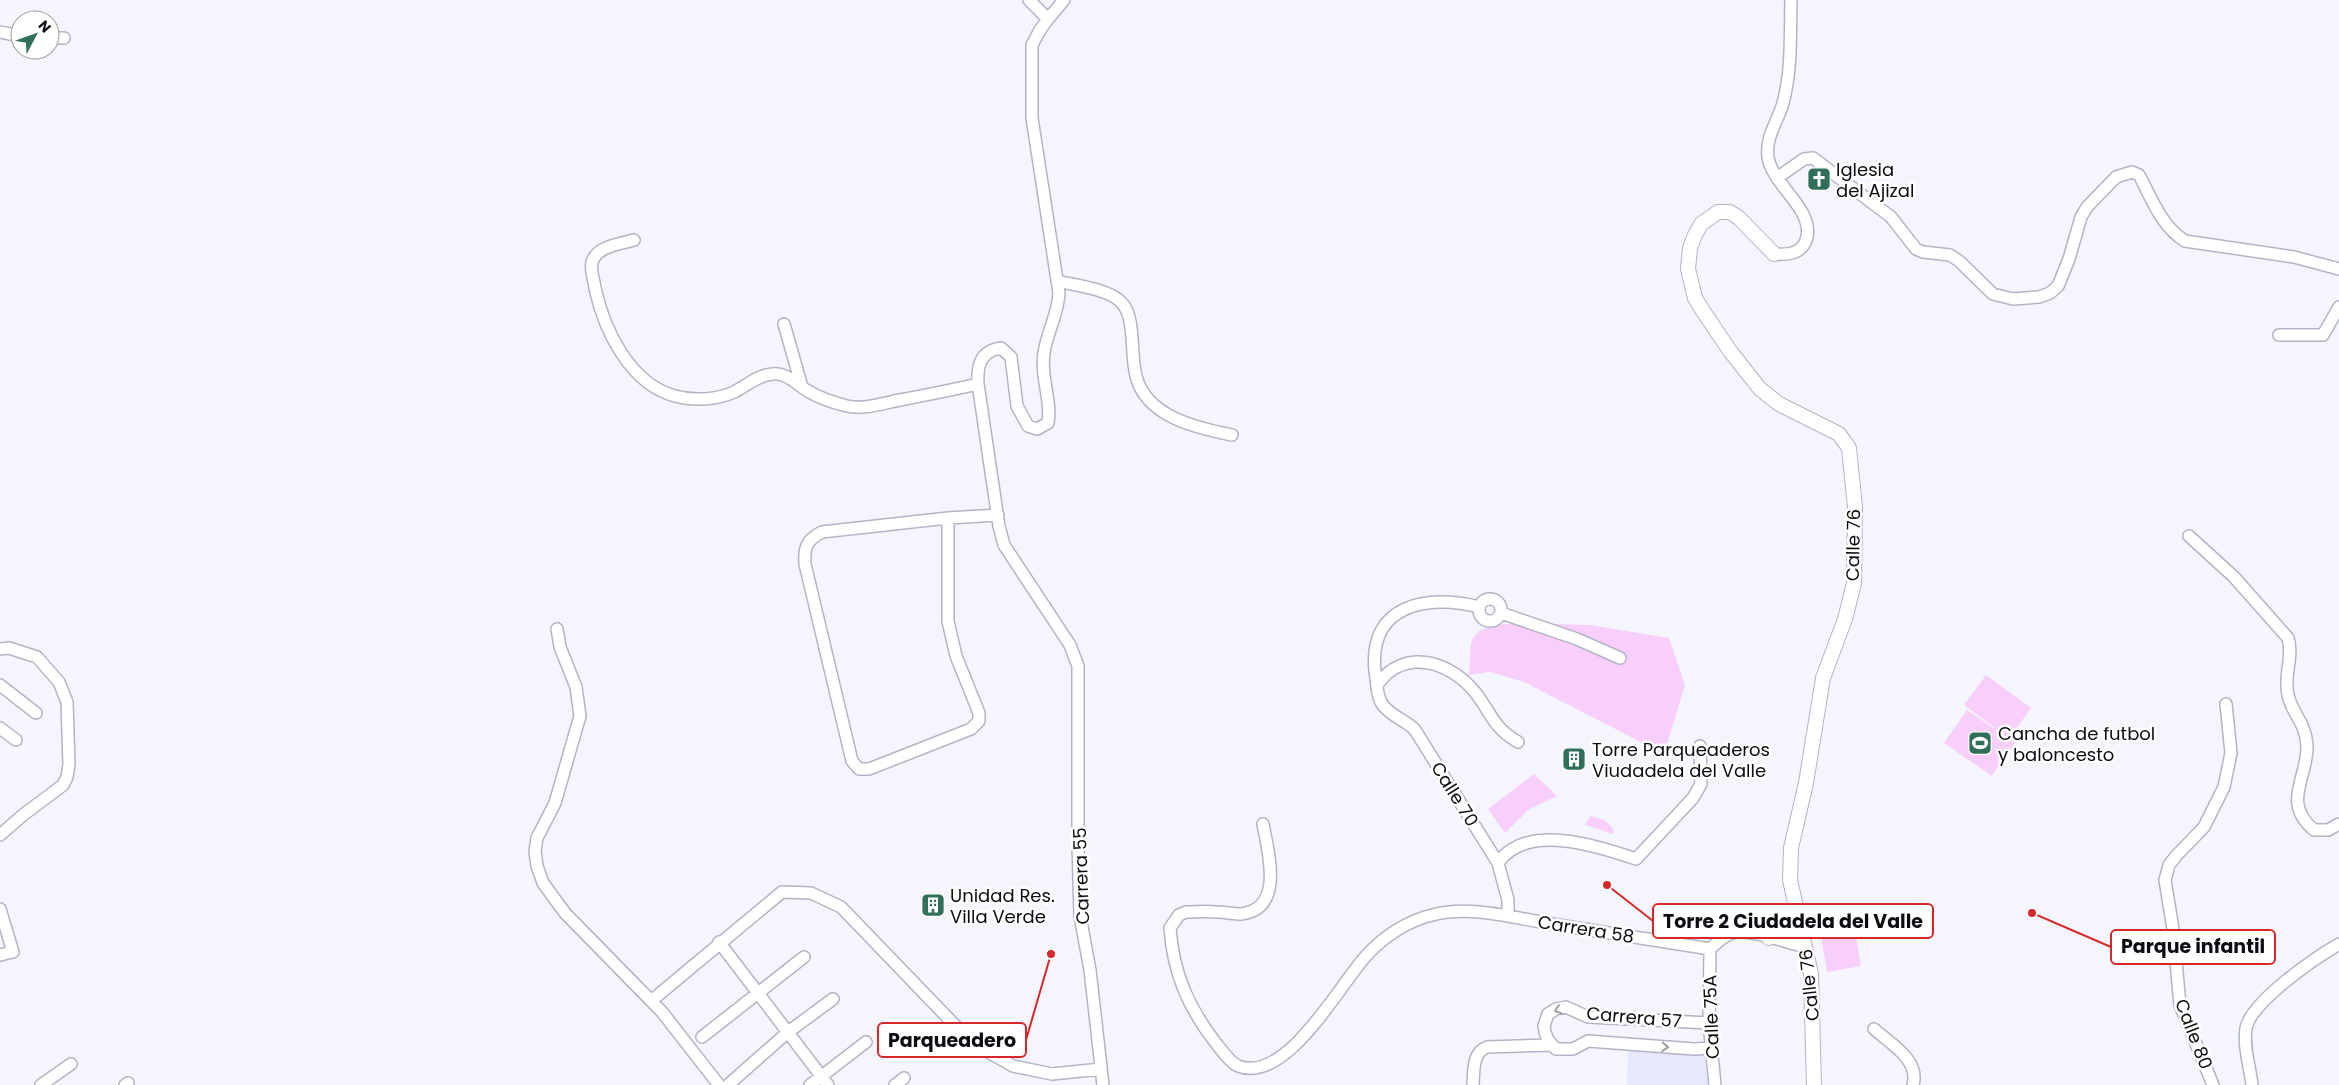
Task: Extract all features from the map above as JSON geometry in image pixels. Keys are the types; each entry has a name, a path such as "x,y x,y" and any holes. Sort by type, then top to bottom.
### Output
{"street":[{"path":"1029,0 1048,19"},
{"path":"948,518 948,621 956,656 979,713 979,720 971,729 869,769 859,769 852,761 805,564 806,544 811,538 822,532 948,518 998,515 978,384 978,363 986,353 1000,348 1011,358 1017,406 1028,426 1037,429 1048,423 1050,411 1044,382 1044,354 1058,308 1057,281 1032,118 1032,45 1040,30 1064,0"},
{"path":"1791,0 1786,87 1779,114 1772,129 1768,153 1768,160 1777,178 1804,159 1813,158 1892,217 1916,249 1923,252 1950,255 1959,261 1992,294 2013,299 2039,297 2050,293 2058,286 2069,260 2081,217 2087,207 2116,177 2132,172 2139,175 2146,193 2172,231 2185,241 2294,257 2339,269"},
{"name":"Calle 76","path":"1777,178 1805,219 1807,238 1801,250 1793,253 1774,254 1739,218 1730,212 1718,212 1701,224 1695,235 1690,248 1688,269 1695,298 1730,351 1760,389 1779,404 1839,434 1849,448 1855,507 1854,583 1846,619 1823,678 1806,783 1792,848 1790,880 1811,974 1814,1085"},
{"path":"634,240 602,250 592,261 592,272 597,297 607,325 621,352 633,369 652,386 674,396 694,399 733,393 757,379 771,374 784,375 802,387 833,401 860,408 978,384"},
{"path":"1057,281 1110,294 1124,305 1131,326 1136,376 1148,398 1167,414 1194,427 1232,435"},
{"path":"2279,335 2323,335 2339,306"},
{"path":"784,324 802,387"},
{"name":"Carrera 55","path":"998,515 1004,545 1070,645 1078,666 1080,916 1090,970 1103,1085"},
{"path":"2189,536 2234,576 2288,638 2290,650 2287,670 2288,696 2302,723 2307,746 2297,794 2298,804 2302,818 2314,830 2328,830 2339,824"},
{"name":"Calle 70","path":"1508,916 1508,900 1498,863 1415,730 1387,710 1381,703 1374,664 1377,637 1384,625 1415,605 1430,601 1463,603 1479,607 1479,613 1487,621 1493,621 1501,613 1577,639 1620,658"},
{"path":"557,630 560,647 576,687 580,716 555,803 537,838 535,851 537,866 543,883 565,913 650,1001 719,1085"},
{"path":"0,650 10,648 37,657 59,682 67,702 69,764 67,777 63,785 0,835"},
{"path":"1377,686 1393,668 1410,662 1422,662 1448,670 1462,679 1474,691 1499,729 1518,742"},
{"path":"0,685 36,713"},
{"name":"Calle 80","path":"2213,1085 2180,1005 2174,929 2165,880 2169,865 2204,827 2224,787 2231,752 2226,704"},
{"path":"0,728 16,740"},
{"path":"1498,863 1506,853 1522,843 1537,840 1596,847 1636,859 1693,798 1701,784 1700,746"},
{"name":"Carrera 58","path":"1263,824 1272,875 1269,889 1263,901 1252,910 1241,914 1186,912 1180,915 1170,928 1176,972 1186,998 1213,1040 1228,1058 1239,1066 1252,1069 1262,1066 1281,1057 1298,1044 1365,957 1398,929 1423,917 1444,912 1474,912 1710,949"},
{"path":"650,1001 719,942 782,892 811,893 841,907 972,1043 1013,1066 1052,1074 1101,1069"},
{"path":"1763,937 1785,929 1795,909"},
{"path":"0,910 13,952 0,955"},
{"path":"1710,949 1719,940 1731,934 1744,932 1806,947"},
{"path":"719,942 825,1081"},
{"path":"2252,1085 2245,1042 2248,1020 2252,1013 2264,999 2324,952 2339,944"},
{"name":"Calle 75A","path":"1710,949 1709,1023 1715,1085"},
{"path":"702,1037 804,957"},
{"path":"728,1085 788,1032 833,999"},
{"name":"Carrera 57","path":"1709,1023 1588,1017 1570,1008 1561,1007 1552,1011 1546,1020 1545,1032 1551,1045 1556,1049 1564,1050 1573,1049 1588,1041 1710,1048"},
{"path":"1874,1029 1912,1063 1915,1078 1913,1085"},
{"path":"810,1085 825,1081 866,1042"},
{"path":"1473,1085 1476,1057 1481,1049 1487,1047 1551,1045"},
{"path":"40,1085 71,1064"}],"shaded area":[{"path":"1522,623 1590,625 1669,638 1685,685 1664,754 1524,682 1490,672 1469,675 1471,642 1476,634 1487,627"},
{"path":"1986,675 2031,708 2009,739 2015,743 1992,776 1944,743 1967,710 2008,738 1964,705"},
{"path":"1534,774 1557,796 1529,809 1505,833 1488,809"},
{"path":"1590,816 1604,820 1613,828 1613,834 1585,825"},
{"path":"1852,912 1861,966 1827,972 1818,918"},
{"path":"1628,1049 1704,1053 1708,1085 1627,1085"}],"place":[{"name":"Iglesia del Ajizal","path":"1819,179"},
{"name":"Cancha de futbol y baloncesto","path":"1980,743"},
{"name":"Torre Parqueaderos Viudadela del Valle","path":"1574,759"},
{"name":"Torre 2 Ciudadela del Valle","path":"1607,885"},
{"name":"Unidad Res. Villa Verde","path":"933,905"},
{"name":"Parque infantil","path":"2032,913"},
{"name":"Parqueadero","path":"1051,954"}]}
